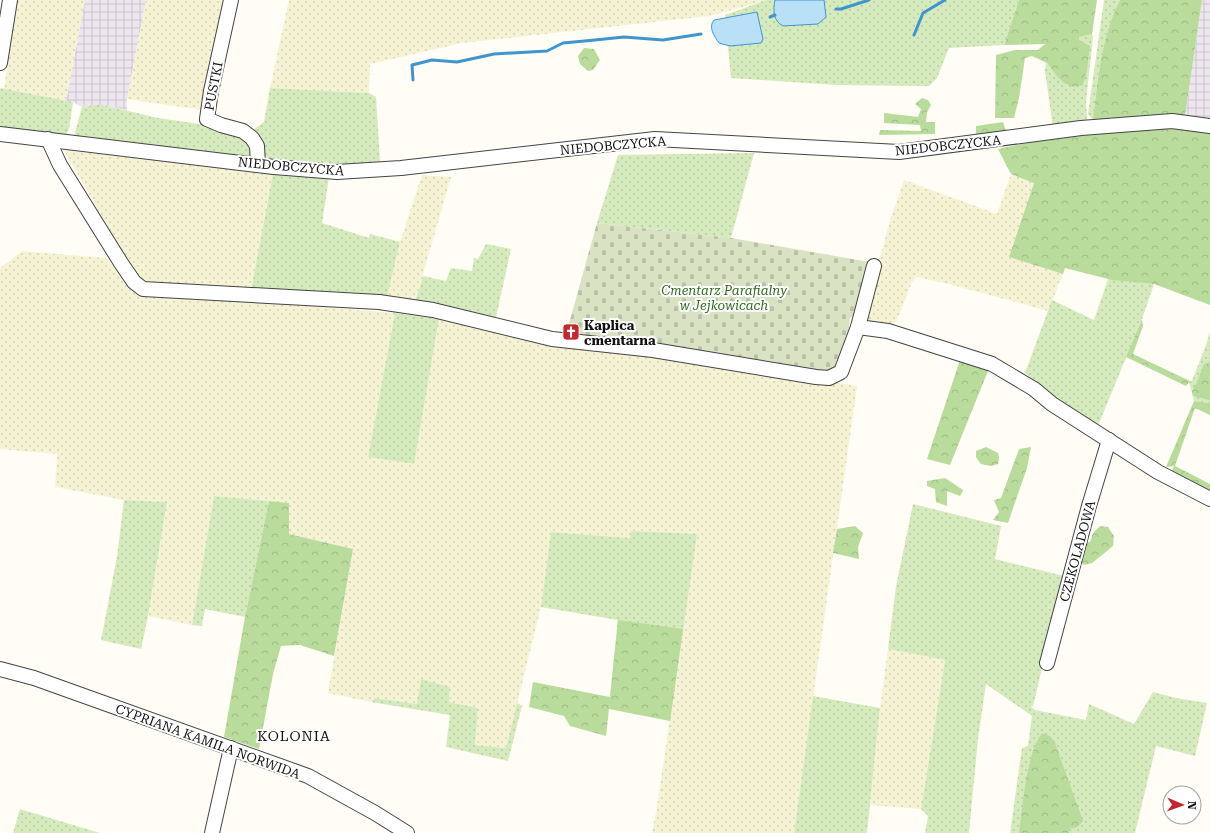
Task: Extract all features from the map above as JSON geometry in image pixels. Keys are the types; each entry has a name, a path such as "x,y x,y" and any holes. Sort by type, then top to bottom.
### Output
{"street":[{"path":"0,63 10,0"},
{"name":"PUSTKI","path":"231,0 211,91 207,119 221,125 243,131 252,138 257,146 258,165"},
{"name":"NIEDOBCZYCKA","path":"0,134 258,165 337,172 401,168 655,139 899,152 1081,128 1172,121 1210,126"},
{"path":"45,139 121,263 134,282 143,290 379,302 433,310 552,338 653,350 829,378 841,372 858,327 874,266"},
{"path":"858,327 888,331 992,364 1034,389 1052,404 1158,472 1210,499"},
{"name":"CZEKOLADOWA","path":"1048,662 1089,506 1109,440"},
{"name":"CYPRIANA KAMILA NORWIDA","path":"0,669 34,678 308,776 375,813 407,833"},
{"path":"212,833 231,748"}],"shaded area":[{"path":"17,0 85,0 66,101 4,89"},
{"path":"85,0 146,0 127,99 127,110 103,105 82,107 73,102 66,101"},
{"path":"146,0 227,0 202,110 127,99"},
{"path":"289,0 769,0 709,16 462,43 370,64 369,93 270,88"},
{"path":"1202,0 1210,0 1210,119 1185,116"},
{"path":"64,150 273,174 250,295 143,289"},
{"path":"1011,174 1034,182 1010,257 1063,274 1048,311 949,284 917,277 912,282 897,320 892,326 864,322 890,220 904,180 997,214"},
{"path":"422,175 451,177 415,302 387,297 400,242"},
{"path":"22,251 106,258 133,291 395,313 368,457 414,464 439,319 857,386 794,833 652,833 683,629 632,531 630,538 551,532 541,607 506,748 475,745 478,708 449,702 450,687 417,704 376,698 371,702 328,693 353,549 289,534 289,503 214,496 192,625 148,616 167,502 124,500 55,487 57,454 0,449 0,268"},
{"path":"888,649 945,660 921,809 870,805"}],"green space":[{"path":"767,0 1019,0 1004,45 949,48 937,78 929,86 836,85 731,78 725,15"},
{"path":"1019,0 1097,0 1092,34 1076,38 1090,46 1087,70 1083,85 1074,87 1064,83 1047,63 1032,56 1025,58 1019,98 1014,118 995,118 996,55 1015,50 1038,50 1045,44 1004,45"},
{"path":"1104,0 1120,0 1104,43 1093,120 1088,114"},
{"path":"1120,0 1202,0 1185,116 1093,120 1104,43"},
{"path":"1092,34 1093,37 1086,102 1087,119 1085,122 1053,128 1045,71 1046,62 1056,75 1075,38"},
{"path":"584,48 594,49 600,60 593,70 588,71 580,64 578,56"},
{"path":"0,88 73,102 69,129 66,135 0,128"},
{"path":"270,88 369,93 376,97 380,161 354,166 263,162 250,132 264,122"},
{"path":"922,98 928,100 931,105 927,112 926,122 935,122 935,134 879,135 880,130 921,131 920,125 884,123 884,113 918,117 921,109 915,104"},
{"path":"103,105 158,118 206,125 240,136 250,145 252,158 73,140 82,107"},
{"path":"1003,122 1006,131 976,135 976,126"},
{"path":"1130,128 1174,129 1210,133 1210,305 1154,284 1112,280 1065,268 1063,274 1009,257 1034,183 1011,174 998,149 1036,141"},
{"path":"754,153 731,238 597,223 618,155"},
{"path":"273,174 329,177 322,223 369,238 370,234 400,242 387,297 250,295"},
{"name":"Cmentarz Parafialny w Jejkowicach","path":"597,223 731,238 870,262 856,315 850,318 850,330 834,371 822,374 565,338"},
{"path":"486,244 511,249 495,322 415,302 423,276 446,281 451,268 472,271 474,258 478,259"},
{"path":"1108,279 1154,284 1142,319 1097,428 1067,409 1025,373 1052,300 1094,320"},
{"path":"395,313 439,319 414,464 368,457"},
{"path":"1142,319 1143,326 1133,354 1190,381 1186,386 1126,357"},
{"path":"1210,331 1210,403 1194,401 1189,382 1192,381"},
{"path":"961,357 990,366 950,465 927,459"},
{"path":"1210,363 1210,377 1208,377 1210,380 1210,400 1193,396 1192,391 1204,364"},
{"path":"1194,401 1210,403 1210,415 1195,408 1175,466 1210,484 1210,492 1171,473 1174,466 1166,467"},
{"path":"986,447 998,453 998,464 991,466 981,464 976,457 976,451"},
{"path":"1031,447 1027,468 1008,523 993,520 999,512 994,500 1001,498 1019,449"},
{"path":"945,478 963,490 960,496 947,491 947,506 936,502 935,489 927,486 927,481"},
{"path":"214,496 269,501 245,617 205,609 202,626 192,625"},
{"path":"124,500 167,502 141,649 101,640 117,557"},
{"path":"269,501 289,503 289,534 353,549 334,656 300,645 281,646 273,674 259,749 224,737 245,617"},
{"path":"913,504 1001,526 995,559 1064,576 1033,706 1031,707 1035,710 1086,720 1089,704 1134,724 1153,692 1176,698 1207,703 1195,756 1156,746 1135,833 1010,833 1022,748 1028,746 1032,716 986,684 978,739 969,833 925,833 928,816 921,809 945,660 888,649 896,587"},
{"path":"855,526 863,533 858,547 859,559 833,553 837,529"},
{"path":"1100,526 1108,527 1114,536 1113,546 1092,563 1084,565 1078,559 1084,542 1090,542 1093,533"},
{"path":"631,531 697,534 670,721 610,697 618,620 541,607 551,532 630,538"},
{"path":"618,620 683,629 670,721 609,709 606,736 570,726 564,716 529,707 533,682 610,697"},
{"path":"421,679 450,687 449,702 478,708 475,745 506,748 517,703 522,706 508,761 446,747 450,715 371,702 375,698 417,704"},
{"path":"813,696 880,708 867,833 794,833"},
{"path":"1042,733 1050,736 1055,743 1083,821 1077,827 1069,829 1069,833 1019,833 1029,767 1032,754"},
{"path":"20,809 23,810 100,833 13,833"}],"water":[{"path":"775,0 824,0 826,17 818,24 783,26 777,21 774,15"},
{"path":"757,12 763,39 761,43 730,46 719,43 712,29 712,23 714,20"}],"waterway":[{"path":"836,9 841,9 869,0"},
{"path":"914,35 923,13 945,0"},
{"path":"770,17 775,15"},
{"path":"413,80 412,65 432,60 457,62 494,54 547,51 563,43 624,37 663,40 701,34"}],"place":[{"name":"Kaplica cmentarna","path":"571,332"}],"district":[{"name":"KOLONIA","path":"294,736"}]}
